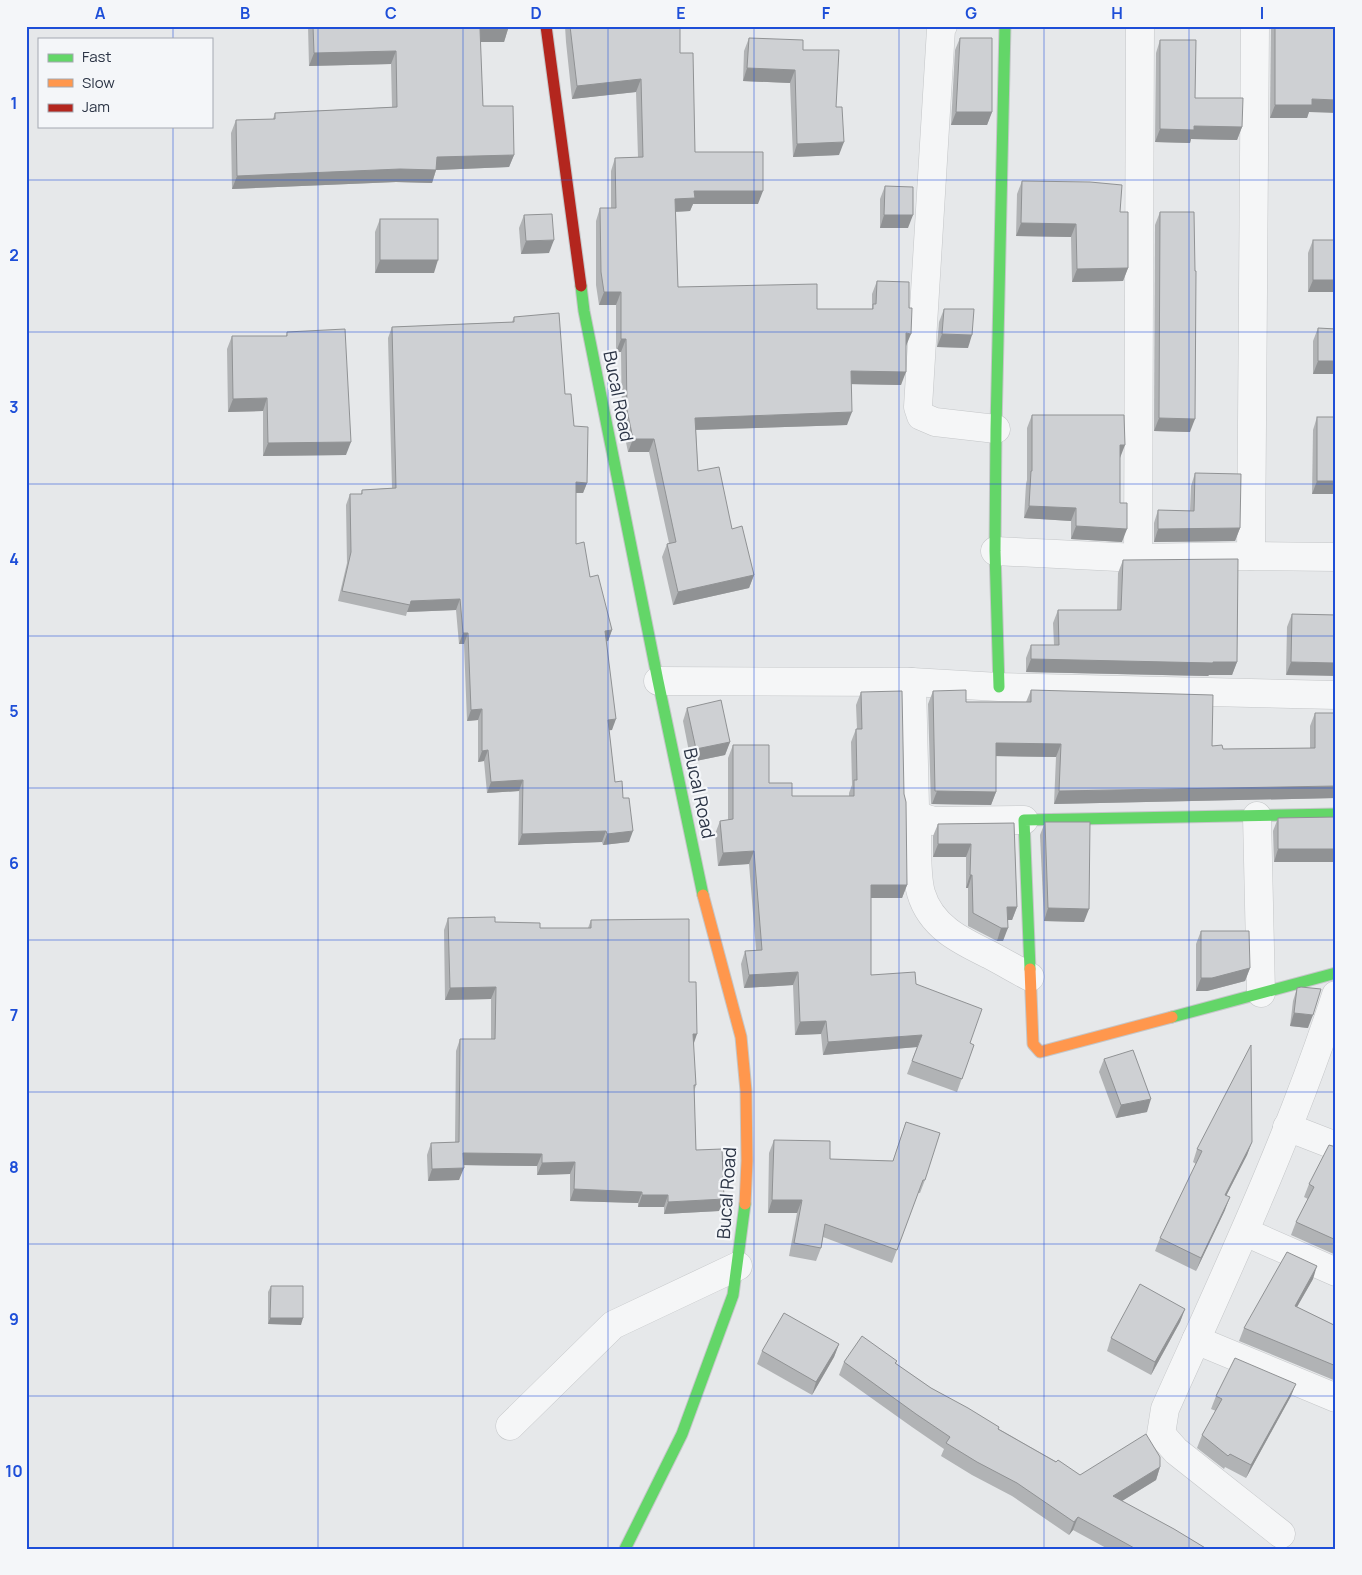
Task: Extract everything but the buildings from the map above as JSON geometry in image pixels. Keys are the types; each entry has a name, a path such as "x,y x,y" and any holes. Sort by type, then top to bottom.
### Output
{"street":[{"name":"Bucal Road","path":"546,26 584,310 658,681 704,897 741,1037 746,1091 747,1161 745,1210 733,1295 682,1434 625,1549"},
{"path":"943,26 941,29 918,407 921,416 935,422 996,429"},
{"path":"999,686 995,552 996,429 1006,26"},
{"path":"1138,558 1140,26"},
{"path":"1251,556 1255,26"},
{"path":"995,552 1138,558 1336,557"},
{"path":"658,681 912,682 1336,695"},
{"path":"912,682 915,807 917,813 920,885 924,902 942,928 957,939 1030,977"},
{"path":"917,813 921,817 934,820 1336,814"},
{"path":"1256,816 1261,993"},
{"path":"1024,820 1033,1044 1040,1052 1336,973"},
{"path":"1281,1534 1176,1451 1161,1434 1165,1409 1245,1232 1333,1012"},
{"path":"1287,1127 1336,1146"},
{"path":"1245,1232 1336,1272"},
{"path":"510,1426 613,1325 738,1266"},
{"path":"1196,1340 1336,1398"}],"traffic: fast":[{"path":"999,687 995,551 996,429 1005,26"},
{"path":"581,286 584,311 658,681 703,895"},
{"path":"1030,969 1024,820 1336,814"},
{"path":"1172,1017 1336,973"},
{"path":"625,1549 682,1434 733,1295 745,1204"}],"traffic: slow":[{"path":"703,895 741,1037 746,1091 747,1161 745,1204"},
{"path":"1030,969 1033,1044 1040,1052 1172,1017"}],"traffic: jam":[{"path":"546,26 581,286"}]}
